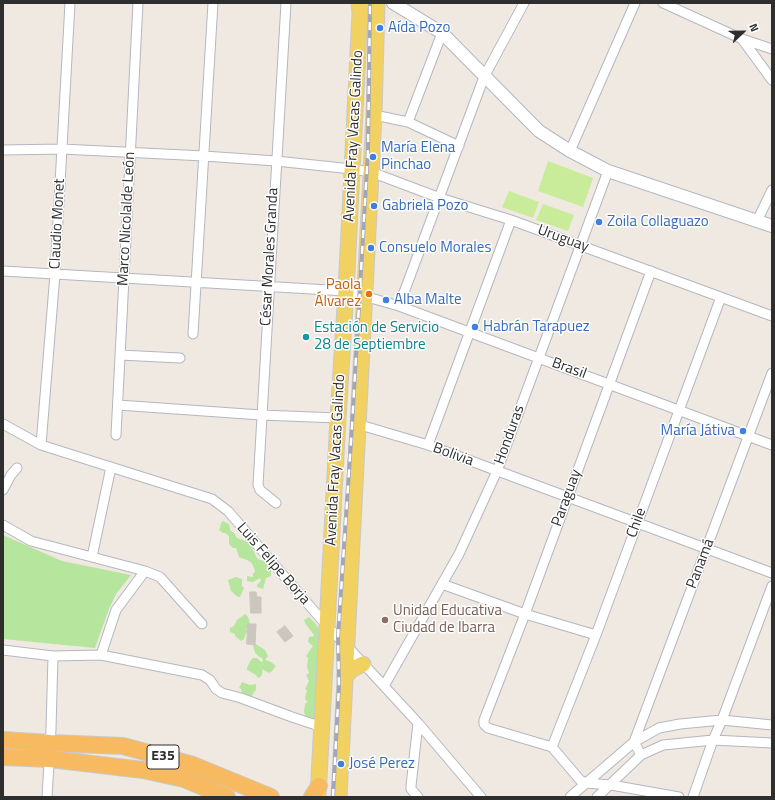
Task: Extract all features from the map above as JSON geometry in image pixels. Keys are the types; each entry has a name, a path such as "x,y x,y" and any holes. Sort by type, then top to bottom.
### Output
{"highway":[{"name":"E35","path":"3,740 123,746 193,766 271,797"},
{"name":"E35","path":"3,757 50,759 143,770 184,779 226,797"}],"main road":[{"name":"Avenida Fray Vacas Galindo","path":"317,793 346,291 360,13 359,3"},
{"name":"Avenida Fray Vacas Galindo","path":"339,797 348,647 357,424 374,114 377,3"},
{"path":"346,676 351,670 363,664"}],"street":[{"name":"Claudio Monet","path":"41,444 55,274 70,3"},
{"name":"Marco Nicolalde León","path":"116,435 138,3"},
{"path":"193,334 213,3"},
{"name":"César Morales Granda","path":"276,502 260,490 258,485 286,3"},
{"path":"393,3 442,33 484,78 539,131 570,151 608,171 772,226"},
{"path":"400,306 484,78 524,3"},
{"path":"570,151 635,3"},
{"path":"663,3 742,39 772,49"},
{"path":"408,122 442,33"},
{"path":"742,39 772,80"},
{"path":"374,114 408,122 459,146"},
{"name":"Uruguay","path":"3,150 62,149 204,156 276,161 371,172 440,198 511,220 772,316"},
{"name":"Honduras","path":"384,686 459,554 497,471 608,171"},
{"path":"757,221 772,190"},
{"path":"428,445 511,220"},
{"name":"Brasil","path":"3,271 346,291 400,306 772,445"},
{"name":"Paraguay","path":"552,747 488,728 484,724 484,720 525,614 650,271"},
{"name":"Chile","path":"552,747 596,635 720,297"},
{"path":"120,355 180,358"},
{"name":"Panamá","path":"634,742 772,372"},
{"path":"118,405 261,415 338,418"},
{"name":"Luis Felipe Borja","path":"3,424 41,444 212,499 228,511 327,626 418,723 481,797"},
{"name":"Bolivia","path":"357,424 428,445 772,573"},
{"path":"92,557 111,467"},
{"path":"3,490 11,475 18,468"},
{"path":"3,525 31,541 145,571 160,577 202,624"},
{"path":"101,655 116,610 145,571"},
{"path":"442,584 525,614 596,635"},
{"path":"693,797 713,740 722,720 772,586"},
{"path":"3,650 53,656 101,655 202,675 210,680 216,689 222,693 241,698 322,727"},
{"path":"47,797 50,759 53,656"},
{"path":"570,797 634,742 659,728 680,724 722,720 772,725"},
{"path":"418,723 411,789 418,797"},
{"path":"597,797 641,755 663,745 713,740 772,743"},
{"path":"634,742 641,755"},
{"path":"552,747 580,780 586,783 611,785 679,797"}],"green space":[{"path":"548,161 593,178 583,207 538,191"},
{"path":"509,191 539,202 533,218 502,207"},
{"path":"543,204 574,215 568,231 536,220"},
{"path":"222,521 229,524 230,530 237,538 249,542 257,558 267,561 271,571 271,576 266,578 263,589 257,587 261,581 260,578 253,582 247,581 247,576 253,577 253,573 255,572 253,565 239,557 236,548 233,548 229,544 229,536 219,530"},
{"path":"3,535 62,561 131,575 116,594 95,648 3,639"},
{"path":"236,577 242,579 242,586 244,588 240,597 231,591 228,580"},
{"path":"245,614 250,623 249,627 246,629 249,632 246,633 244,639 241,641 235,636 235,634 230,632 230,628 234,626 237,620"},
{"path":"309,617 320,631 316,722 306,718 304,712 305,704 308,701 306,701 305,698 307,690 305,689 309,681 306,675 309,673 307,667 308,658 306,656 313,646 308,642 309,637 314,636 304,620"},
{"path":"254,643 265,650 268,656 265,660 276,666 269,673 262,669 262,675 258,678 256,675 247,670 253,658 257,658 261,662 263,661 262,658 255,652"},
{"path":"242,682 250,685 256,684 256,690 252,696 242,694 241,689 239,688"}],"building":[{"path":"250,592 256,592 257,597 261,597 261,613 251,613"},
{"path":"248,624 256,624 255,645 247,644"},
{"path":"285,626 293,636 285,642 277,632"}],"railway":[{"path":"333,797 339,686 338,637 368,150 370,3"}],"place":[{"name":"Aída Pozo","path":"380,28"},
{"name":"María Elena Pinchao","path":"373,157"},
{"name":"Gabriela Pozo","path":"374,206"},
{"name":"Zoila Collaguazo","path":"599,222"},
{"name":"Consuelo Morales","path":"371,248"},
{"name":"Paola Álvarez","path":"369,294"},
{"name":"Alba Malte","path":"386,300"},
{"name":"Habrán Tarapuez","path":"475,327"},
{"name":"Estación de Servicio 28 de Septiembre","path":"306,337"},
{"name":"María Játiva","path":"743,431"},
{"name":"Unidad Educativa Ciudad de Ibarra","path":"385,620"},
{"name":"José Perez","path":"341,764"}]}
